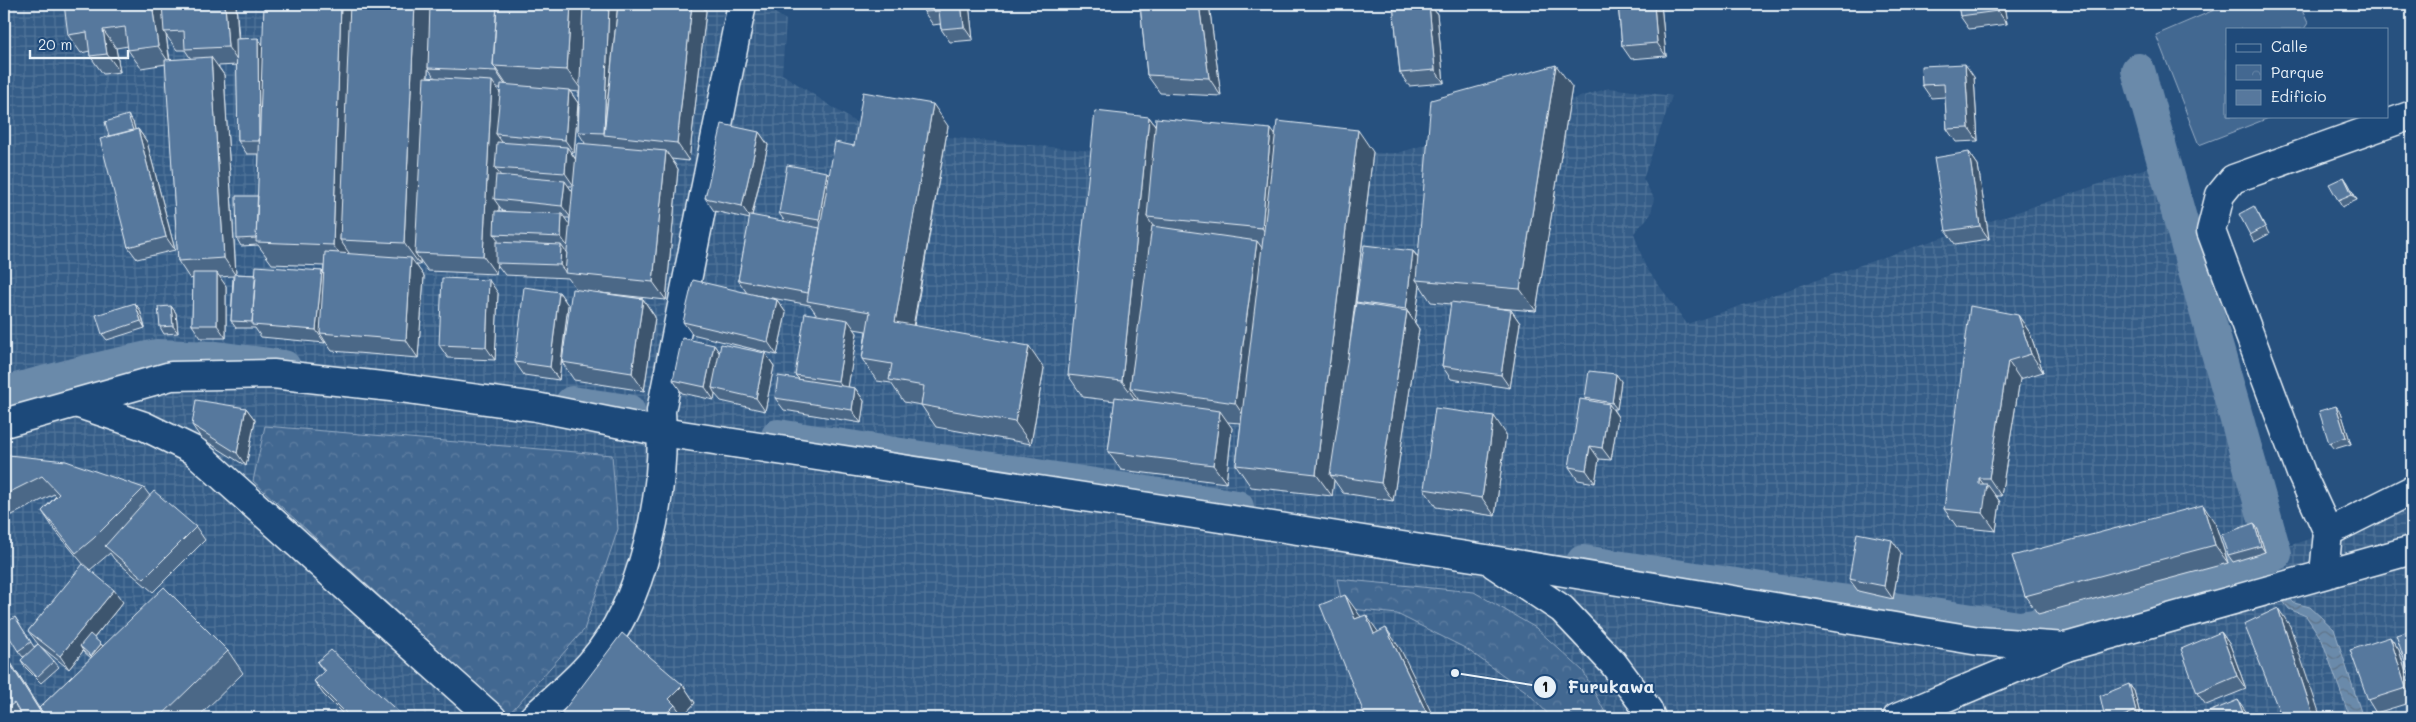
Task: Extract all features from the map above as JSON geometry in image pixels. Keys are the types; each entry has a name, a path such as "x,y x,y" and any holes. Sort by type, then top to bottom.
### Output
{"street":[{"path":"533,718 591,663 613,632 633,594 648,544 661,474 661,412 742,4"},
{"path":"2324,574 2328,532 2302,473 2211,231 2220,195 2233,179 2412,115"},
{"path":"4,423 171,376 273,374 400,388 536,407 662,432 1486,559 1979,641 2066,647"},
{"path":"76,402 144,426 194,450 492,718"},
{"path":"2328,532 2412,490"},
{"path":"1897,718 2066,647 2412,550"},
{"path":"1486,559 1562,608 1614,663 1648,710 1651,718"}],"shaded area":[{"path":"4,4 761,4 786,20 782,74 866,129 1102,152 1398,153 1609,88 1672,96 1643,179 1654,198 1651,214 1634,233 1645,266 1687,324 2173,159 2282,548 2412,505 2412,718 4,718"}],"green space":[{"path":"2228,4 2299,4 2308,23 2305,28 2226,28 2226,118 2269,118 2199,145 2156,35"},
{"path":"265,426 612,455 618,529 584,630 509,714 253,481"},
{"path":"1337,579 1474,592 1536,628 1583,671 1608,718 1552,718 1527,692 1465,648 1397,614 1343,608"}],"water":[{"path":"2265,569 2294,603 2310,607 2334,629 2363,718 2350,718 2322,640 2306,616 2289,609 2261,572"}],"building":[{"path":"64,4 152,4 158,46 128,50 125,27 103,30 107,54 90,56 87,32 68,35"},
{"path":"162,4 225,4 228,47 185,49 184,31 164,32"},
{"path":"264,4 341,4 333,245 256,242"},
{"path":"350,4 415,4 404,243 340,240"},
{"path":"430,4 497,4 493,66 496,71 428,68"},
{"path":"497,4 571,4 567,70 493,66"},
{"path":"583,4 609,4 604,133 578,132"},
{"path":"618,4 692,4 677,143 604,135"},
{"path":"923,4 961,4 964,27 941,29 939,11 924,12"},
{"path":"1140,4 1199,4 1209,78 1147,75"},
{"path":"1393,4 1429,4 1435,70 1400,73"},
{"path":"1618,4 1654,4 1657,43 1622,46"},
{"path":"1958,4 1997,4 1998,11 1960,16"},
{"path":"258,38 259,141 238,141 236,39"},
{"path":"211,57 224,258 178,261 165,60"},
{"path":"1965,64 1969,128 1947,129 1944,84 1922,85 1921,66"},
{"path":"1556,65 1520,289 1416,280 1431,100"},
{"path":"424,77 492,81 483,256 415,253"},
{"path":"501,84 569,90 565,140 496,134"},
{"path":"863,92 933,104 895,322 1029,346 1015,422 921,405 924,386 889,380 892,364 862,359 870,312 807,301 835,142 854,146"},
{"path":"1095,111 1149,117 1122,381 1068,375"},
{"path":"128,115 133,130 109,136 105,122"},
{"path":"1156,118 1271,129 1262,228 1147,217"},
{"path":"1277,121 1358,130 1316,474 1236,465"},
{"path":"722,124 759,132 742,206 705,198"},
{"path":"138,129 166,237 128,247 100,139"},
{"path":"497,142 567,147 565,173 495,168"},
{"path":"577,143 666,151 653,282 565,273"},
{"path":"1969,152 1980,226 1946,231 1934,158"},
{"path":"787,165 827,172 819,220 779,213"},
{"path":"496,175 565,181 562,206 494,199"},
{"path":"2344,177 2352,194 2338,200 2329,184"},
{"path":"236,196 258,196 256,238 237,239"},
{"path":"2254,206 2265,227 2250,235 2239,214"},
{"path":"495,211 562,214 561,237 494,234"},
{"path":"750,215 820,228 808,293 738,280"},
{"path":"1152,226 1257,241 1235,403 1130,388"},
{"path":"496,242 561,245 560,265 496,263"},
{"path":"1364,245 1413,251 1406,309 1356,302"},
{"path":"325,252 411,258 406,340 320,333"},
{"path":"256,266 322,271 316,330 252,325"},
{"path":"193,273 217,273 217,325 192,325"},
{"path":"234,274 256,275 252,322 231,321"},
{"path":"442,278 489,280 486,347 439,345"},
{"path":"693,280 777,300 768,342 683,322"},
{"path":"524,287 559,292 550,367 515,362"},
{"path":"572,289 643,299 632,373 562,362"},
{"path":"1451,302 1511,310 1501,375 1442,366"},
{"path":"135,303 141,321 102,334 96,315"},
{"path":"1356,303 1407,311 1381,483 1330,475"},
{"path":"171,306 173,326 160,327 158,307"},
{"path":"1970,306 2018,315 2031,354 2008,361 1989,478 1979,478 1979,484 1987,484 1983,513 1944,509"},
{"path":"805,313 848,320 838,381 795,375"},
{"path":"682,338 714,345 705,387 673,380"},
{"path":"721,344 765,353 756,398 712,388"},
{"path":"1589,371 1616,374 1612,403 1585,398"},
{"path":"778,376 855,388 852,410 775,398"},
{"path":"1115,397 1220,411 1213,465 1108,452"},
{"path":"1580,399 1609,404 1602,448 1590,446 1586,470 1569,467"},
{"path":"196,400 246,408 237,453 192,425"},
{"path":"2336,406 2346,437 2329,443 2319,411"},
{"path":"1435,408 1494,416 1482,498 1424,489"},
{"path":"4,455 66,461 144,488 94,538 76,553 42,511 59,494 42,476 4,495"},
{"path":"154,491 196,527 144,579 105,546"},
{"path":"2203,505 2215,545 2025,596 2012,556"},
{"path":"2254,523 2261,546 2228,555 2221,535"},
{"path":"1857,533 1892,540 1884,586 1849,579"},
{"path":"83,564 114,590 60,656 28,631"},
{"path":"164,587 228,651 159,718 49,718 39,708"},
{"path":"1345,595 1355,619 1366,615 1374,634 1386,628 1429,718 1366,718 1320,605"},
{"path":"2278,608 2314,718 2282,718 2244,624"},
{"path":"15,617 31,642 18,651 4,628 4,624"},
{"path":"2412,630 2412,679 2411,680 2396,635"},
{"path":"2221,632 2237,676 2197,693 2181,649"},
{"path":"622,633 683,685 669,699 675,705 662,718 656,713 651,718 558,718"},
{"path":"90,634 101,644 91,656 80,646"},
{"path":"2390,637 2406,688 2368,700 2350,650"},
{"path":"38,644 54,661 37,677 21,660"},
{"path":"331,650 405,718 351,718 314,681 325,671 317,662"},
{"path":"4,654 44,718 23,718 14,703 6,709 4,705"},
{"path":"2129,684 2136,711 2119,718 2105,718 2100,696"},
{"path":"2238,700 2245,718 2208,718 2206,713"}],"waterway":[{"path":"1583,562 2019,628 2049,624 2275,554 2138,70"},
{"path":"4,393 156,356 217,358 284,367"},
{"path":"572,403 628,411"},
{"path":"778,436 1237,507"}],"place":[{"name":"Furukawa","path":"1455,673"}]}
